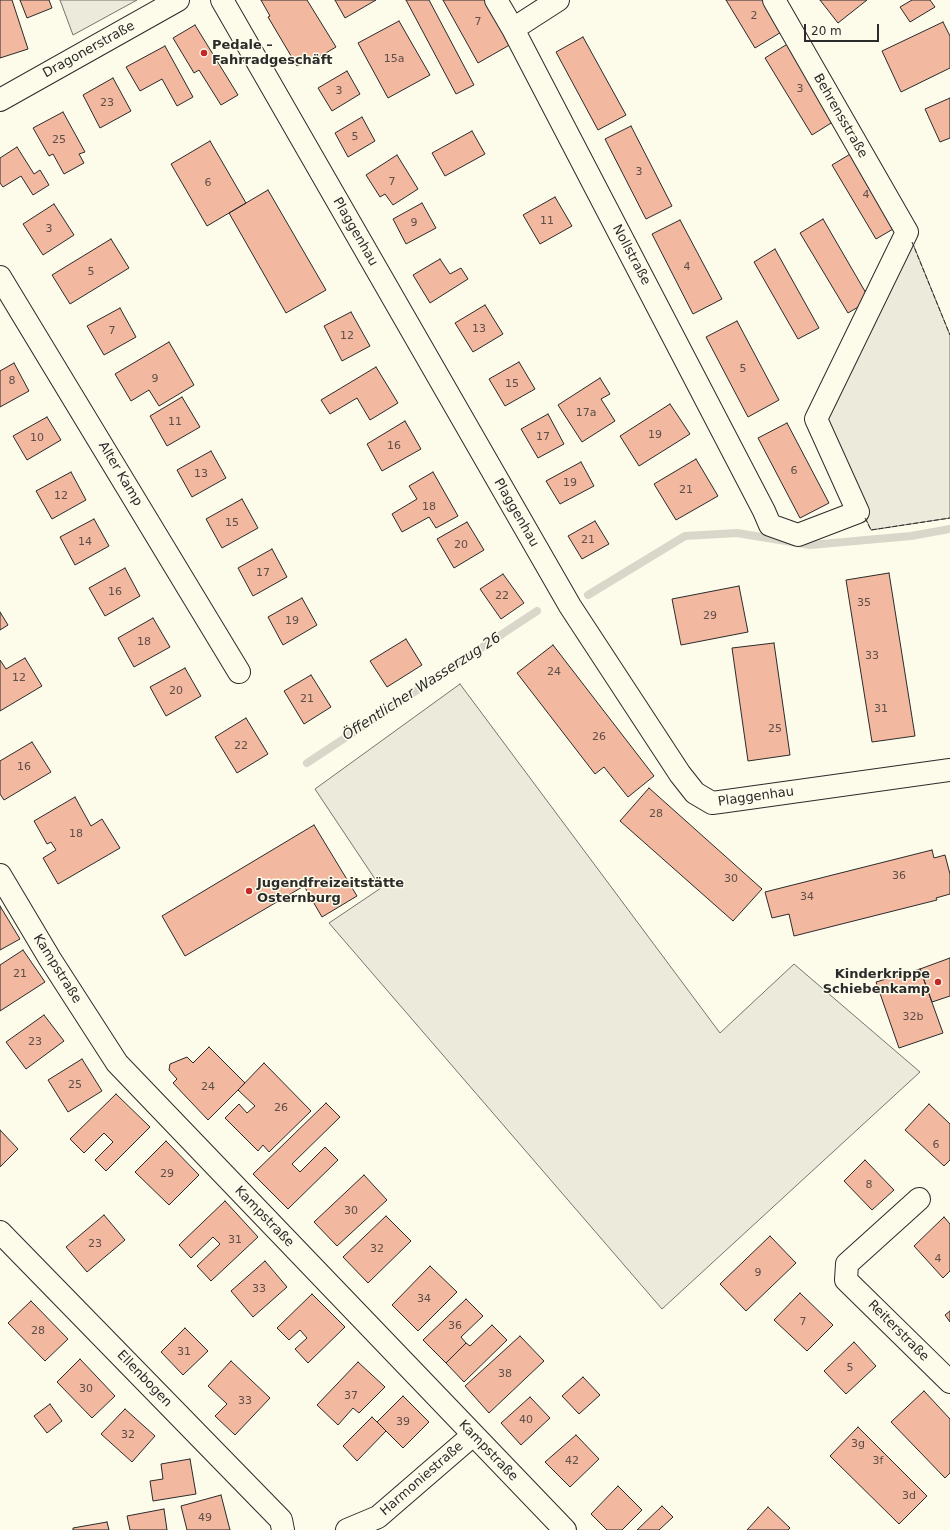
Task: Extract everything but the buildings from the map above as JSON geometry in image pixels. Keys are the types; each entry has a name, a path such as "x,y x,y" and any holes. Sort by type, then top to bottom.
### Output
{"street":[{"name":"Dragonerstraße","path":"0,100 178,0"},
{"name":"Plaggenhau","path":"222,0 570,606 680,774 695,793 712,803 950,770"},
{"name":"Nollstraße","path":"496,0 513,29 770,525 798,535 858,512 816,419 907,232"},
{"path":"513,29 558,0"},
{"name":"Behrensstraße","path":"774,0 907,232"},
{"name":"Alter Kamp","path":"0,277 239,672"},
{"name":"Kampstraße","path":"0,875 50,959 117,1063 565,1530"},
{"name":"Reiterstraße","path":"919,1199 847,1264 846,1280 950,1382"},
{"name":"Ellenbogen","path":"0,1232 281,1520 283,1530"},
{"name":"Harmoniestraße","path":"347,1530 378,1517 473,1435"}],"shaded area":[{"path":"60,0 137,0 73,35"},
{"path":"909,234 950,335 950,518 871,530 820,419"},
{"path":"460,684 720,1033 794,964 920,1072 662,1309 329,923 381,888 315,789"}],"waterway":[{"name":"Öffentlicher Wasserzug 26","path":"588,595 685,536 737,533 810,545 911,536 950,529"},
{"name":"Öffentlicher Wasserzug 26","path":"307,763 537,611"}],"fence":[{"path":"912,242 950,335"},
{"path":"865,518 871,530 950,518"}],"place":[{"name":"Pedale – Fahrradgeschäft","path":"204,53"},
{"name":"Jugendfreizeitstätte Osternburg","path":"249,891"},
{"name":"Kinderkrippe Schiebenkamp","path":"938,982"}]}
